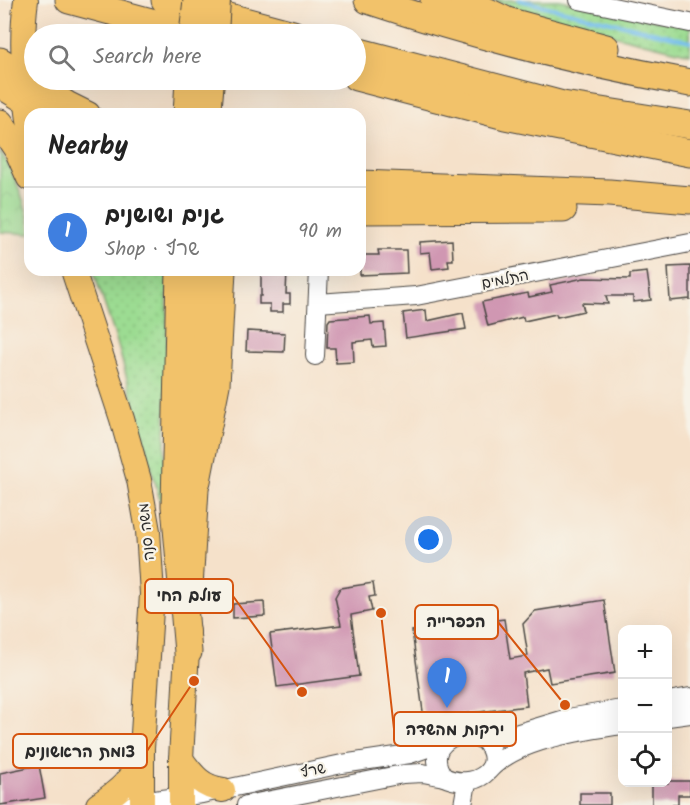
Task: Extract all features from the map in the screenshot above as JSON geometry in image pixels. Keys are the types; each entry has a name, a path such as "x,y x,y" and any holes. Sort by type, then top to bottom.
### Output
{"highway":[{"path":"69,0 158,24"},
{"path":"165,0 255,24"},
{"path":"195,24 196,0"},
{"path":"368,0 504,41 626,71 690,83"},
{"path":"434,0 690,74"},
{"path":"463,0 507,21"},
{"path":"366,54 563,105 690,125"},
{"path":"366,80 505,116 690,153"},
{"path":"0,123 24,164"},
{"path":"366,184 609,193 690,202"},
{"path":"366,210 616,208 690,202"},
{"path":"180,276 175,506 188,652"},
{"path":"197,481 216,385 222,276"}],"main road":[{"path":"26,0 20,82 26,108"},
{"path":"217,24 218,0"},
{"path":"37,90 76,108"},
{"name":"משה סנה","path":"75,276 122,419 139,480 148,531 152,594 142,749 142,803"},
{"path":"181,801 181,759 197,481 202,276"},
{"path":"98,805 126,784 135,772 142,749"},
{"path":"181,759 197,780 210,788 223,790"}],"street":[{"path":"579,0 690,23"},
{"name":"התלמים","path":"318,303 416,296 690,243"},
{"path":"315,356 320,276"},
{"path":"672,700 690,697"},
{"path":"618,710 568,718 505,737 481,738 465,734 456,735 445,742 437,755 436,763 444,777 459,783 467,782 482,777 501,760 545,741 573,733 618,726"},
{"path":"672,716 690,714"},
{"path":"481,738 489,745 491,751 492,763 489,770"},
{"name":"שרף","path":"114,805 181,801 342,764 410,754 445,742"},
{"name":"שרף","path":"246,805 403,774 423,772 444,777"},
{"path":"463,805 467,782"}],"green space":[{"path":"490,0 560,0 690,27 690,54 555,21"},
{"path":"0,151 24,204 24,234 0,232"},
{"path":"95,276 168,276 164,515 117,342"}],"building":[{"path":"452,240 453,260 448,260 449,267 432,269 430,252 420,253 420,242"},
{"path":"378,250 406,250 407,273 366,275 366,255 379,255"},
{"path":"690,266 690,299 670,301 668,267"},
{"path":"647,272 651,300 633,302 633,296 606,296 608,304 582,303 584,311 524,321 523,317 488,326 482,302 528,293 529,297 552,292 550,285 584,278 630,279 630,274"},
{"path":"261,276 287,276 286,294 290,294 290,304 283,304 283,312 270,312 270,304 259,304 259,296 261,296"},
{"path":"426,310 427,321 463,313 466,329 406,338 403,313"},
{"path":"370,316 371,324 384,323 386,346 373,347 372,340 353,342 354,362 336,363 335,348 327,348 330,319"},
{"path":"247,331 285,333 284,352 246,351"},
{"path":"373,583 375,596 369,597 372,611 351,615 359,676 277,687 270,634 341,625 335,597 340,588"},
{"path":"604,600 615,673 550,683 547,668 523,673 527,706 424,719 412,631 504,619 510,659 528,656 523,624 535,611"},
{"path":"264,602 265,616 233,618 233,604"},
{"path":"39,765 45,798 0,805 0,773"},
{"path":"672,781 690,781 690,795 678,795 678,805 652,805 652,787 672,787"},
{"path":"580,793 610,793 610,805 580,805"}],"waterway":[{"path":"519,0 690,41"}],"place":[{"name":"ירקות מהשדה","path":"381,613"},
{"name":"צומת הראשונים","path":"194,681"},
{"name":"עולם החי","path":"302,692"},
{"name":"הכפרייה","path":"565,705"},
{"name":"גנים ושושנים","path":"447,708"}]}
